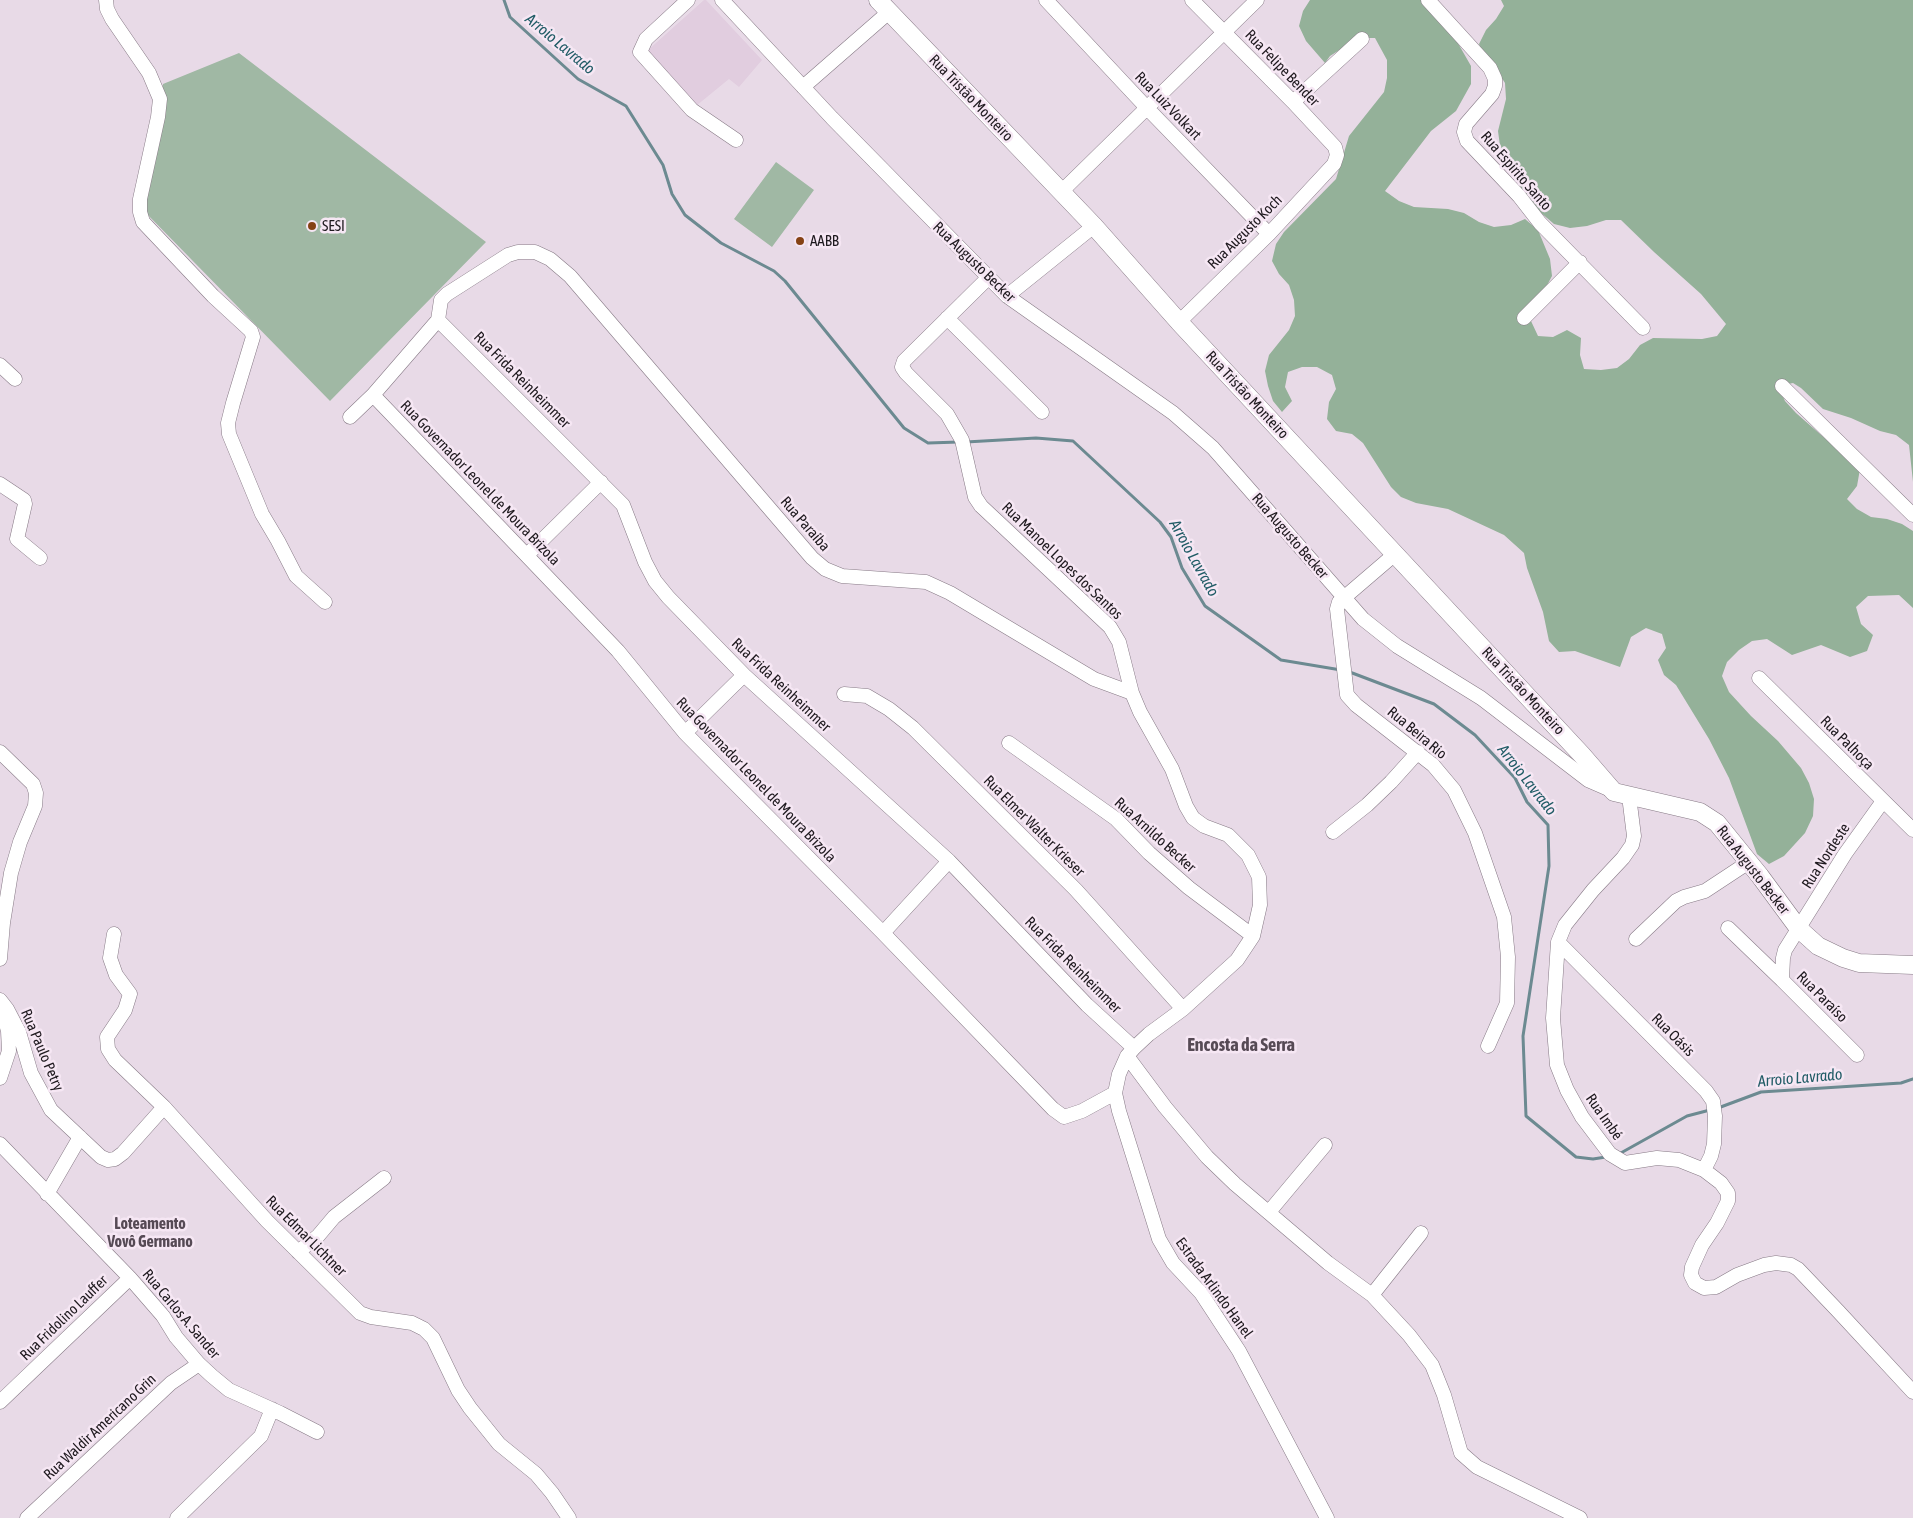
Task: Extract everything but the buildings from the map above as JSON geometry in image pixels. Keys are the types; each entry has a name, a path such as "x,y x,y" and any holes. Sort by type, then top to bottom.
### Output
{"main road":[{"name":"Rua Tristão Monteiro","path":"883,4 1094,226 1179,322 1582,755 1622,794"},
{"name":"Rua Augusto Becker","path":"1622,794 1700,812 1717,823 1799,929 1818,946 1843,958 1859,963 1913,965"}],"street":[{"path":"106,0 112,19 149,73 160,99 158,117 140,199 140,212 143,222 213,296 251,331 253,338 228,423 230,434 262,514 296,576 325,602"},
{"path":"688,0 646,40 640,52 692,110 736,140"},
{"name":"Rua Augusto Becker","path":"722,0 803,87 1007,296 1173,413 1213,448 1363,619 1397,646 1481,698 1588,780 1622,794"},
{"name":"Rua Luiz Volkart","path":"1046,0 1269,234"},
{"name":"Rua Felipe Bender","path":"1192,0 1335,147 1338,155 1334,164"},
{"path":"1061,192 1257,0"},
{"name":"Rua Espírito Santo","path":"1428,0 1490,68 1495,79 1492,94 1466,124 1464,132 1468,141 1519,196 1540,223 1580,262 1642,328"},
{"path":"803,87 883,4"},
{"path":"1293,102 1362,39"},
{"name":"Rua Augusto Koch","path":"1179,322 1269,234 1334,164"},
{"path":"1007,296 1094,226"},
{"name":"Rua Paraíba","path":"438,320 441,300 447,294 508,255 518,252 535,252 550,259 570,276 812,558 825,569 842,576 926,582 950,593 1094,679 1132,692"},
{"path":"1524,318 1580,262"},
{"name":"Rua Manoel Lopes dos Santos","path":"988,278 904,361 902,367 947,414 963,447 975,497 981,506 1110,627 1119,642 1132,692 1140,712 1172,770 1186,806 1193,818 1204,826 1228,835 1248,855 1259,877 1260,905 1252,936 1236,960 1183,1009 1150,1034 1131,1052 1119,1074 1115,1093"},
{"path":"947,318 1042,412"},
{"path":"350,417 373,395 438,320"},
{"name":"Rua Frida Reinheimmer","path":"438,320 623,505 645,562 655,581 668,597 744,674 949,861 1131,1052 1165,1107 1207,1157 1235,1184 1328,1263 1372,1295 1410,1335 1432,1365 1444,1396 1461,1453 1477,1466 1580,1518"},
{"path":"0,366 16,379"},
{"path":"1782,386 1913,514"},
{"name":"Rua Governador Leonel de Moura Brizola","path":"373,395 618,651 685,733 883,933 1053,1109 1064,1117 1082,1111 1115,1093"},
{"path":"527,555 601,482"},
{"path":"0,484 24,500 25,504 17,539 40,558"},
{"path":"1344,598 1395,554"},
{"name":"Rua Beira Rio","path":"1344,598 1337,608 1347,695 1356,705 1433,765 1454,790 1475,833 1504,917 1508,957 1507,1003 1488,1046"},
{"path":"685,733 744,674"},
{"name":"Rua Palhoça","path":"1759,678 1913,830"},
{"name":"Rua Elmer Walter Krieser","path":"844,694 867,696 889,709 913,728 1076,890 1183,1009"},
{"name":"Rua Arnildo Becker","path":"1009,743 1116,819 1149,853 1189,888 1252,936"},
{"path":"0,752 33,784 36,793 35,806 20,842 11,873 3,923 0,959"},
{"path":"1333,832 1392,782 1418,752"},
{"name":"Rua Imbé","path":"1622,794 1634,836 1632,844 1565,925 1558,942 1553,1018 1557,1065 1567,1090 1582,1117 1610,1154 1625,1163 1657,1158 1679,1160 1704,1170 1721,1183 1728,1193 1728,1201 1717,1223 1702,1245 1692,1267 1691,1275 1695,1283 1704,1288 1716,1287 1737,1275 1764,1265 1776,1263 1791,1265 1798,1269 1913,1392"},
{"name":"Rua Nordeste","path":"1799,929 1845,854 1883,801"},
{"path":"883,933 949,861"},
{"path":"1636,939 1676,901 1705,891 1748,862"},
{"path":"1728,928 1782,980"},
{"name":"Rua Paraíso","path":"1799,929 1785,950 1782,980 1857,1055"},
{"name":"Rua Edmar Lichtner","path":"114,934 110,958 116,975 130,994 125,1010 107,1037 108,1049 115,1060 164,1107 267,1221 360,1313 371,1317 412,1323 424,1329 433,1338 458,1390 470,1408 498,1444 536,1474 569,1518"},
{"name":"Rua Oásis","path":"1558,942 1706,1091 1713,1102 1715,1116 1711,1156 1704,1170"},
{"path":"0,1000 8,1031 9,1051 0,1078"},
{"name":"Rua Paulo Petry","path":"0,1000 8,1008 19,1032 31,1073 51,1110 101,1157 108,1160 115,1159 123,1153 164,1107"},
{"name":"Estrada Arlindo Hanel","path":"1115,1093 1137,1172 1159,1240 1173,1263 1201,1293 1239,1350 1327,1518"},
{"path":"47,1194 80,1137"},
{"name":"Rua Carlos A. Sander","path":"0,1144 130,1278 163,1316 176,1337 199,1364 229,1390 317,1432"},
{"path":"1269,1212 1325,1146"},
{"path":"298,1252 318,1236 334,1217 384,1178"},
{"path":"1372,1295 1421,1234"},
{"name":"Rua Fridolino Lauffer","path":"0,1402 130,1278"},
{"name":"Rua Waldir Americano Grin","path":"27,1518 171,1383 199,1364"},
{"path":"177,1518 261,1436 272,1409"}],"shaded area":[{"path":"704,0 762,60 739,87 729,79 696,106 647,51"}],"green space":[{"path":"1310,0 1422,0 1455,38 1471,66 1471,84 1456,111 1431,131 1385,191 1399,201 1414,207 1448,209 1464,213 1479,222 1494,227 1511,225 1525,219 1538,230 1550,259 1552,276 1537,304 1531,321 1538,336 1553,337 1567,330 1581,338 1580,355 1584,369 1601,370 1617,368 1629,359 1640,345 1653,338 1702,339 1717,336 1726,324 1701,294 1621,220 1606,220 1587,226 1570,228 1554,224 1540,212 1521,189 1500,146 1498,131 1506,99 1505,83 1496,69 1485,58 1479,44 1486,30 1504,6 1501,0 1913,0 1913,482 1909,445 1896,435 1880,431 1851,418 1823,409 1793,383 1778,386 1785,401 1796,413 1860,469 1857,486 1847,499 1857,509 1871,517 1887,519 1902,524 1913,531 1913,608 1899,595 1868,596 1856,607 1861,624 1873,635 1867,651 1850,657 1821,645 1792,655 1767,639 1752,641 1727,662 1722,676 1729,692 1778,741 1801,768 1809,783 1814,799 1813,816 1805,833 1784,856 1769,864 1757,854 1729,778 1709,739 1676,685 1664,675 1658,660 1666,648 1662,634 1646,628 1631,637 1620,667 1575,651 1559,652 1549,641 1543,612 1527,568 1524,553 1504,535 1448,509 1416,503 1401,497 1391,487 1363,443 1352,434 1336,431 1327,419 1329,402 1336,389 1332,375 1317,367 1302,367 1288,372 1285,387 1292,401 1282,412 1273,401 1265,371 1269,355 1289,330 1295,316 1294,300 1289,285 1279,274 1272,261 1276,244 1284,232 1336,179 1349,136 1384,92 1387,78 1387,60 1375,38 1358,38 1330,56 1325,63 1306,41 1299,26 1303,11"},
{"name":"SESI","path":"239,53 486,242 330,401 143,210 163,84"},
{"path":"776,162 814,190 772,247 734,219"}],"waterway":[{"path":"504,0 510,17 578,79 626,106 663,165 672,194 685,215 721,243 774,271 785,281 904,428 928,443 959,442"},
{"name":"Arroio Lavrado","path":"966,442 1036,438 1073,441 1160,522 1171,537 1182,568 1205,606 1281,660 1341,670"},
{"name":"Arroio Lavrado","path":"1347,671 1434,704 1475,735 1515,778 1527,802 1548,825 1549,866 1523,1036 1526,1116 1576,1157 1593,1159 1606,1157"},
{"name":"Arroio Lavrado","path":"1718,1108 1761,1092 1901,1083 1913,1079"},
{"name":"Arroio Lavrado","path":"1619,1154 1687,1116 1710,1110"}],"place":[{"name":"SESI","path":"312,226"},
{"name":"AABB","path":"800,241"}],"district":[{"name":"Encosta da Serra","path":"1241,1045"},
{"name":"Loteamento Vovô Germano","path":"150,1233"}]}
